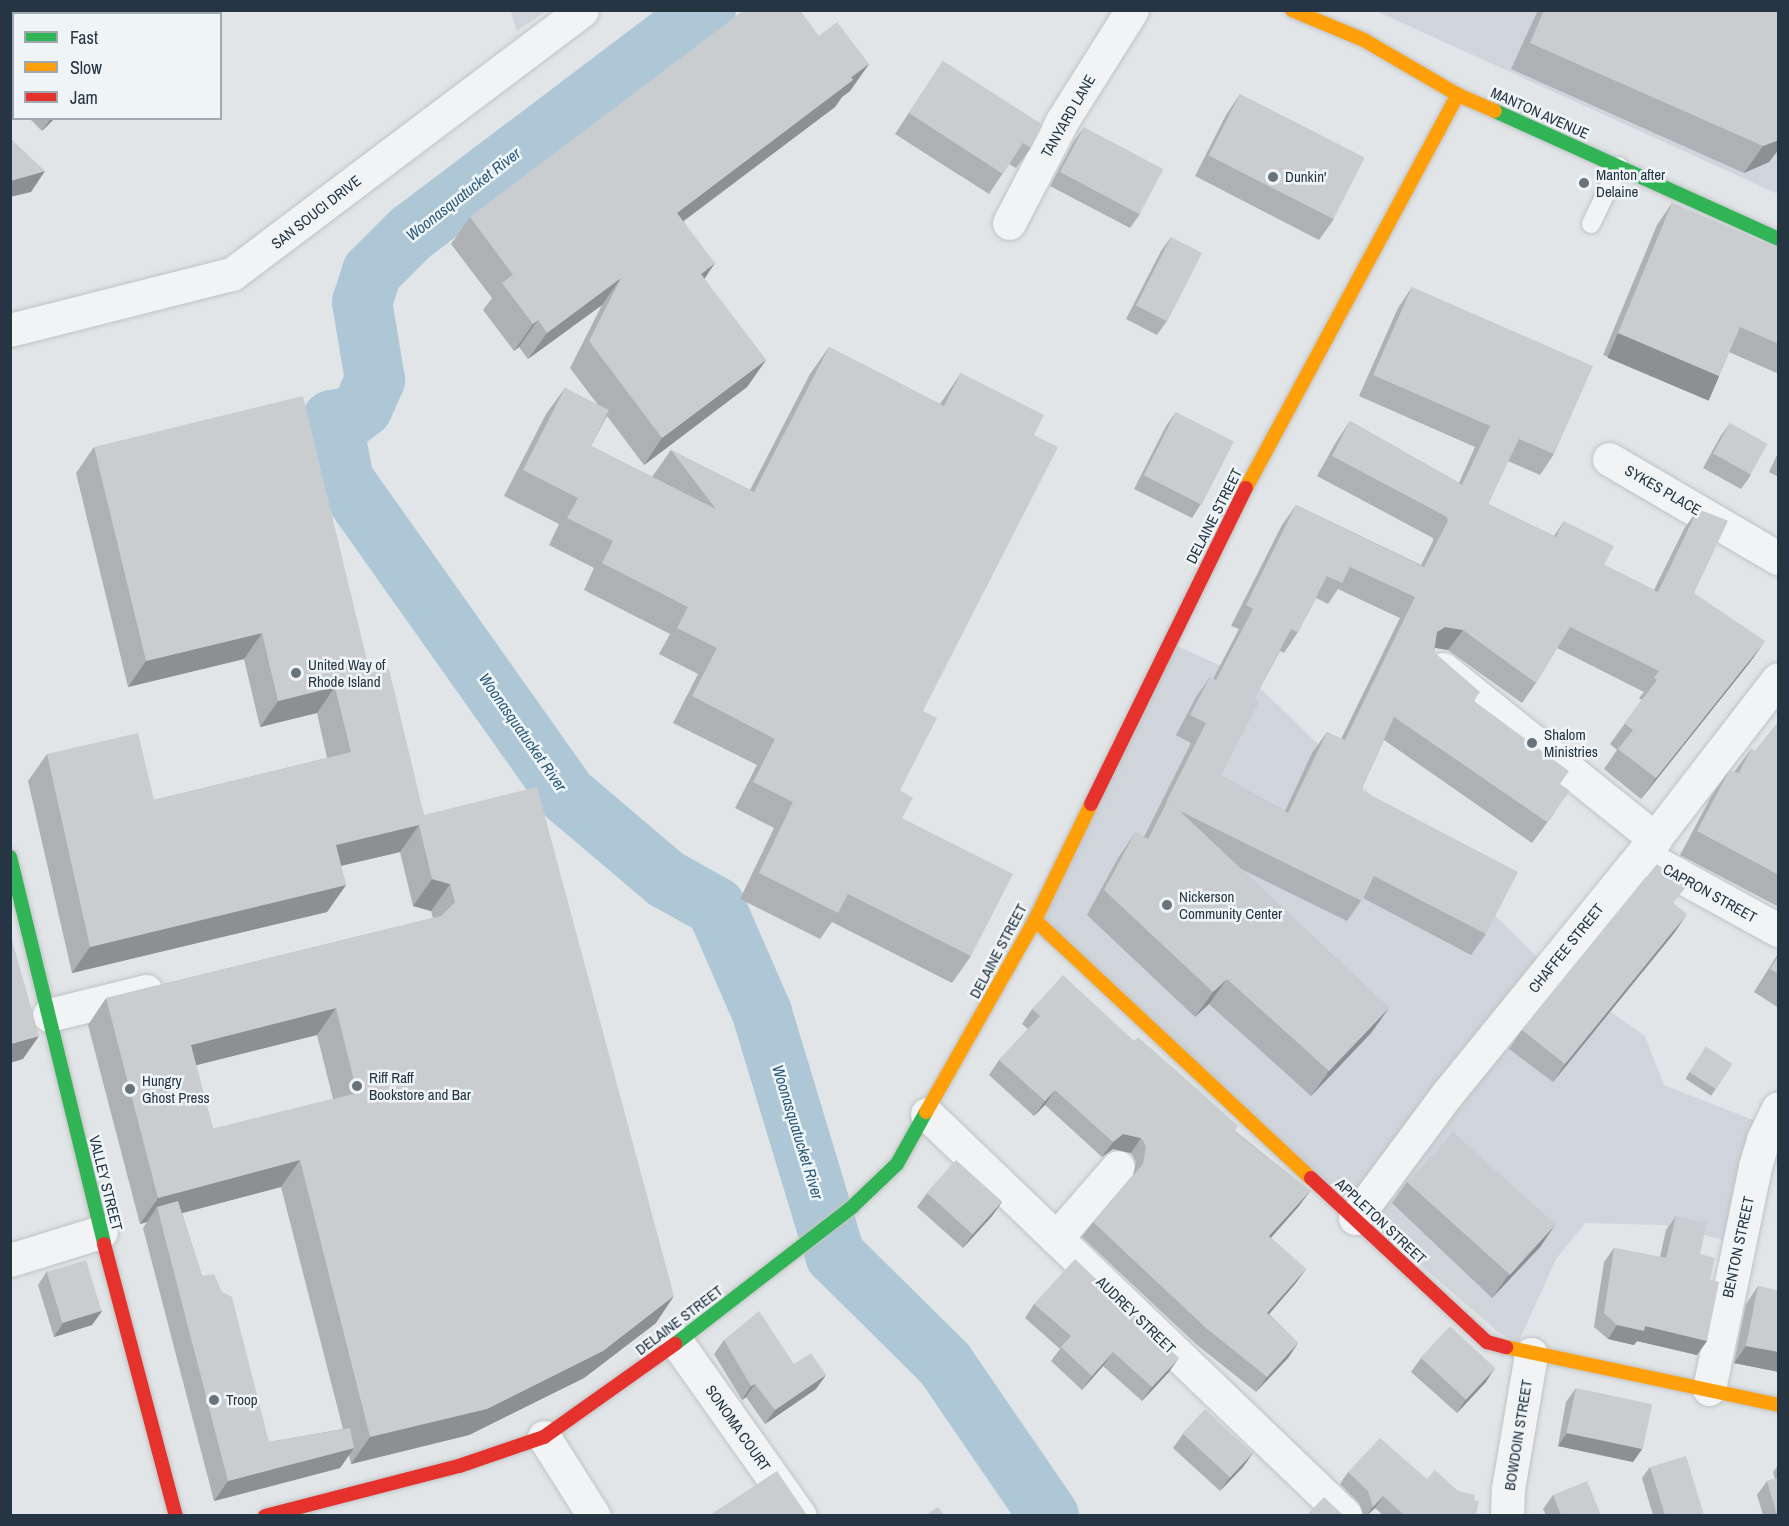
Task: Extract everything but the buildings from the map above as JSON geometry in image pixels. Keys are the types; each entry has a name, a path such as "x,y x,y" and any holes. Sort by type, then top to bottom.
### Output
{"street":[{"name":"SAN SOUCI DRIVE","path":"10,330 210,282 232,274 582,10"},
{"name":"TANYARD LANE","path":"1009,223 1062,122 1132,10"},
{"name":"MANTON AVENUE","path":"1292,10 1364,40 1458,95 1779,239"},
{"name":"DELAINE STREET","path":"265,1515 459,1466 544,1437 581,1414 800,1248 879,1183 897,1164 1035,920 1236,507 1458,95"},
{"name":"SYKES PLACE","path":"1610,459 1779,558"},
{"name":"CAPRON STREET","path":"1437,664 1648,847 1779,930"},
{"name":"CHAFFEE STREET","path":"1355,1218 1448,1093 1648,847 1779,679"},
{"name":"VALLEY STREET","path":"10,857 101,1232 176,1515"},
{"name":"APPLETON STREET","path":"1035,920 1487,1342 1531,1354 1779,1405"},
{"path":"49,1015 176,984"},
{"name":"BENTON STREET","path":"1708,1389 1779,1108"},
{"name":"AUDREY STREET","path":"927,1114 1346,1515"},
{"path":"1056,1238 1118,1167"},
{"path":"10,1260 101,1232"},
{"name":"SONOMA COURT","path":"676,1341 800,1515"},
{"name":"BOWDOIN STREET","path":"1507,1515 1508,1489 1531,1354"},
{"path":"544,1437 594,1515"}],"lane":[{"path":"1591,224 1619,166"}],"shaded area":[{"path":"510,10 546,10 546,11 517,31"},
{"path":"1376,11 1778,11 1778,194"},
{"path":"1168,642 1252,680 1550,969 1645,1036 1664,1085 1763,1124 1735,1243 1665,1225 1585,1223 1556,1259 1518,1343 1497,1331 1023,922"}],"waterway":[{"name":"Woonasquatucket River","path":"706,10 412,232 372,272 362,302 375,380 363,407 350,417 332,420 344,480 567,795 666,879 716,907 762,1013 835,1255 945,1364 1049,1516"}],"traffic: fast":[{"path":"1495,111 1778,239"},
{"path":"10,857 104,1244"},
{"path":"675,1344 852,1207 897,1164 926,1112"}],"traffic: slow":[{"path":"1292,10 1364,40 1458,95 1495,111"},
{"path":"1246,488 1458,95"},
{"path":"926,1112 1035,920 1091,804"},
{"path":"1035,920 1311,1178"},
{"path":"1506,1347 1778,1405"}],"traffic: jam":[{"path":"1091,804 1246,488"},
{"path":"1311,1178 1487,1342 1506,1347"},
{"path":"104,1244 176,1516"},
{"path":"265,1516 459,1466 544,1437 675,1344"}],"place":[{"name":"Dunkin'","path":"1273,177"},
{"name":"Manton after Delaine","path":"1584,183"},
{"name":"United Way of Rhode Island","path":"296,673"},
{"name":"Shalom Ministries","path":"1532,743"},
{"name":"Nickerson Community Center","path":"1167,905"},
{"name":"Riff Raff Bookstore and Bar","path":"357,1086"},
{"name":"Hungry Ghost Press","path":"130,1089"},
{"name":"Troop","path":"214,1400"}]}
